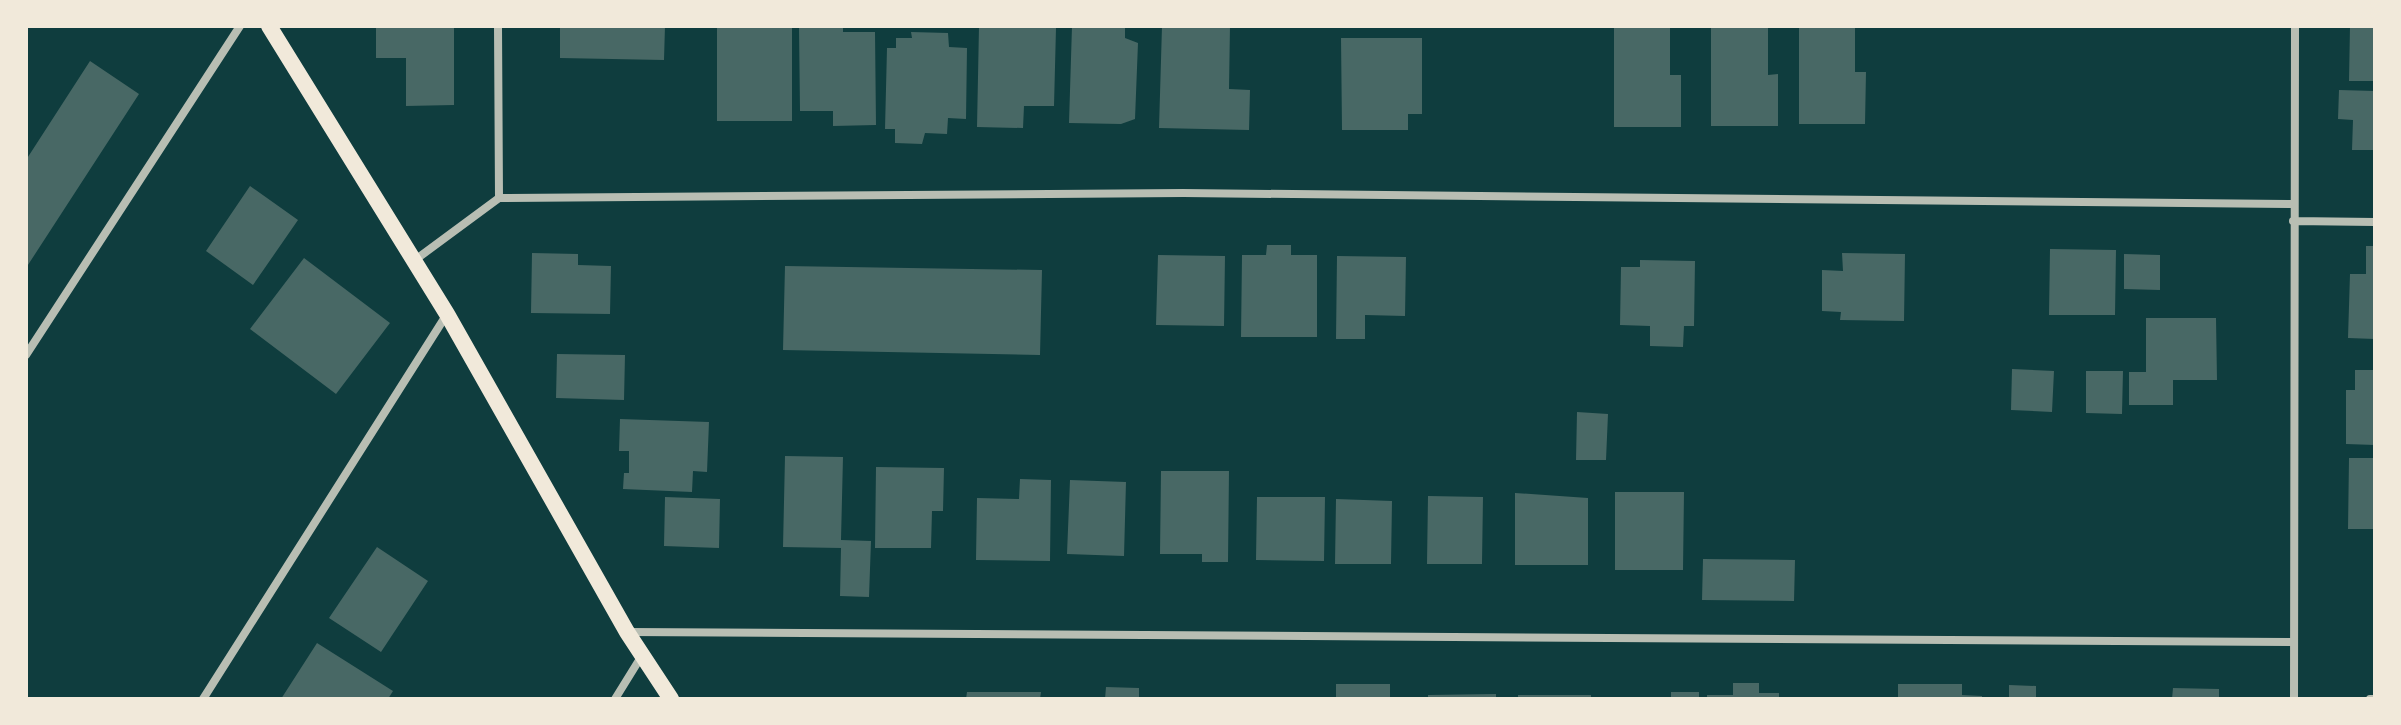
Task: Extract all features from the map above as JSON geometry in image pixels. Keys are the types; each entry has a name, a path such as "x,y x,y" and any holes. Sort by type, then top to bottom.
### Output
{"main road":[{"path":"269,26 447,314 641,657 671,699"}],"street":[{"path":"26,355 240,26"},
{"path":"498,26 499,198"},
{"path":"2294,699 2295,26"},
{"path":"413,261 499,198 1183,193 2293,204"},
{"path":"2293,221 2375,222"},
{"path":"203,699 447,314"},
{"path":"627,632 2293,642"},
{"path":"615,699 641,657"}],"building":[{"path":"376,26 454,26 454,105 406,106 406,58 376,58"},
{"path":"560,26 665,26 664,60 560,58"},
{"path":"717,26 792,26 792,121 717,121"},
{"path":"799,26 843,26 843,32 875,32 876,125 833,126 833,111 800,111"},
{"path":"979,26 1056,28 1054,106 1024,106 1023,128 977,127"},
{"path":"1072,26 1125,27 1125,38 1138,43 1135,119 1121,124 1069,123"},
{"path":"1162,26 1230,26 1229,89 1250,90 1249,130 1159,128"},
{"path":"1614,26 1670,26 1670,75 1681,75 1681,127 1614,127"},
{"path":"1711,26 1768,26 1768,75 1778,74 1778,126 1711,126"},
{"path":"1799,26 1855,26 1855,72 1866,72 1865,124 1799,124"},
{"path":"2350,26 2375,26 2375,81 2349,81"},
{"path":"911,32 948,33 949,47 967,48 966,119 948,118 947,134 925,133 922,144 895,143 895,129 885,129 887,48 896,48 896,38 912,38"},
{"path":"1341,38 1422,38 1422,114 1408,114 1408,130 1342,130"},
{"path":"90,61 139,94 26,268 26,160"},
{"path":"2339,90 2375,91 2375,150 2352,150 2353,120 2338,119"},
{"path":"250,186 298,220 253,285 206,251"},
{"path":"1267,245 1291,245 1291,255 1317,255 1317,337 1241,337 1242,255 1266,255"},
{"path":"2366,246 2375,246 2375,339 2348,338 2350,274 2366,274"},
{"path":"2050,249 2116,250 2115,315 2049,315"},
{"path":"532,253 578,254 578,265 611,266 610,314 531,313"},
{"path":"1842,253 1905,254 1904,321 1840,320 1841,312 1822,311 1822,270 1843,271"},
{"path":"2124,254 2160,255 2160,290 2124,289"},
{"path":"1158,255 1225,256 1224,326 1156,325"},
{"path":"1337,256 1406,257 1405,316 1365,315 1365,339 1336,339"},
{"path":"304,258 390,323 336,394 250,329"},
{"path":"1640,260 1695,261 1694,326 1684,326 1683,347 1650,346 1650,326 1620,325 1621,267 1640,267"},
{"path":"785,266 1042,270 1040,355 783,350"},
{"path":"2146,318 2216,318 2217,380 2173,380 2173,405 2129,405 2129,372 2146,372"},
{"path":"557,354 625,355 624,400 556,398"},
{"path":"2012,369 2054,371 2052,412 2011,410"},
{"path":"2355,370 2375,370 2375,445 2346,444 2346,390 2355,390"},
{"path":"2086,371 2123,371 2122,414 2086,413"},
{"path":"1577,412 1608,414 1606,460 1576,460"},
{"path":"620,419 709,422 707,472 693,471 692,492 623,489 624,473 629,473 629,451 619,451"},
{"path":"785,456 843,457 841,540 871,541 869,597 840,596 841,548 783,547"},
{"path":"2349,458 2375,458 2375,529 2348,529"},
{"path":"876,467 944,468 943,511 932,511 931,548 875,548"},
{"path":"1161,471 1229,471 1228,562 1202,562 1202,554 1160,554"},
{"path":"1020,479 1051,480 1050,561 976,560 977,498 1019,499"},
{"path":"1070,480 1126,482 1124,556 1067,554"},
{"path":"1615,492 1684,492 1683,570 1615,570"},
{"path":"1515,493 1588,498 1588,565 1515,565"},
{"path":"1428,496 1483,497 1482,564 1427,564"},
{"path":"665,497 720,499 719,548 664,546"},
{"path":"1257,497 1325,497 1324,561 1256,560"},
{"path":"1336,499 1392,501 1391,564 1335,564"},
{"path":"377,547 428,581 381,652 329,618"},
{"path":"1703,559 1795,560 1794,601 1702,600"},
{"path":"317,643 393,691 388,699 281,699"},
{"path":"1733,683 1759,683 1759,693 1779,693 1779,699 1707,699 1707,695 1733,695"},
{"path":"1336,684 1390,684 1390,699 1336,699"},
{"path":"1898,684 1962,684 1962,695 1982,696 1982,699 1898,699"},
{"path":"2009,685 2036,686 2036,699 2009,699"},
{"path":"1106,687 1139,688 1139,699 1105,699"},
{"path":"2173,688 2219,689 2219,699 2172,699"},
{"path":"967,692 1041,692 1040,699 966,699"},
{"path":"1671,692 1699,692 1699,699 1671,699"},
{"path":"1496,694 1496,699 1428,699 1428,695"},
{"path":"1518,695 1591,695 1591,699 1518,699"}]}
